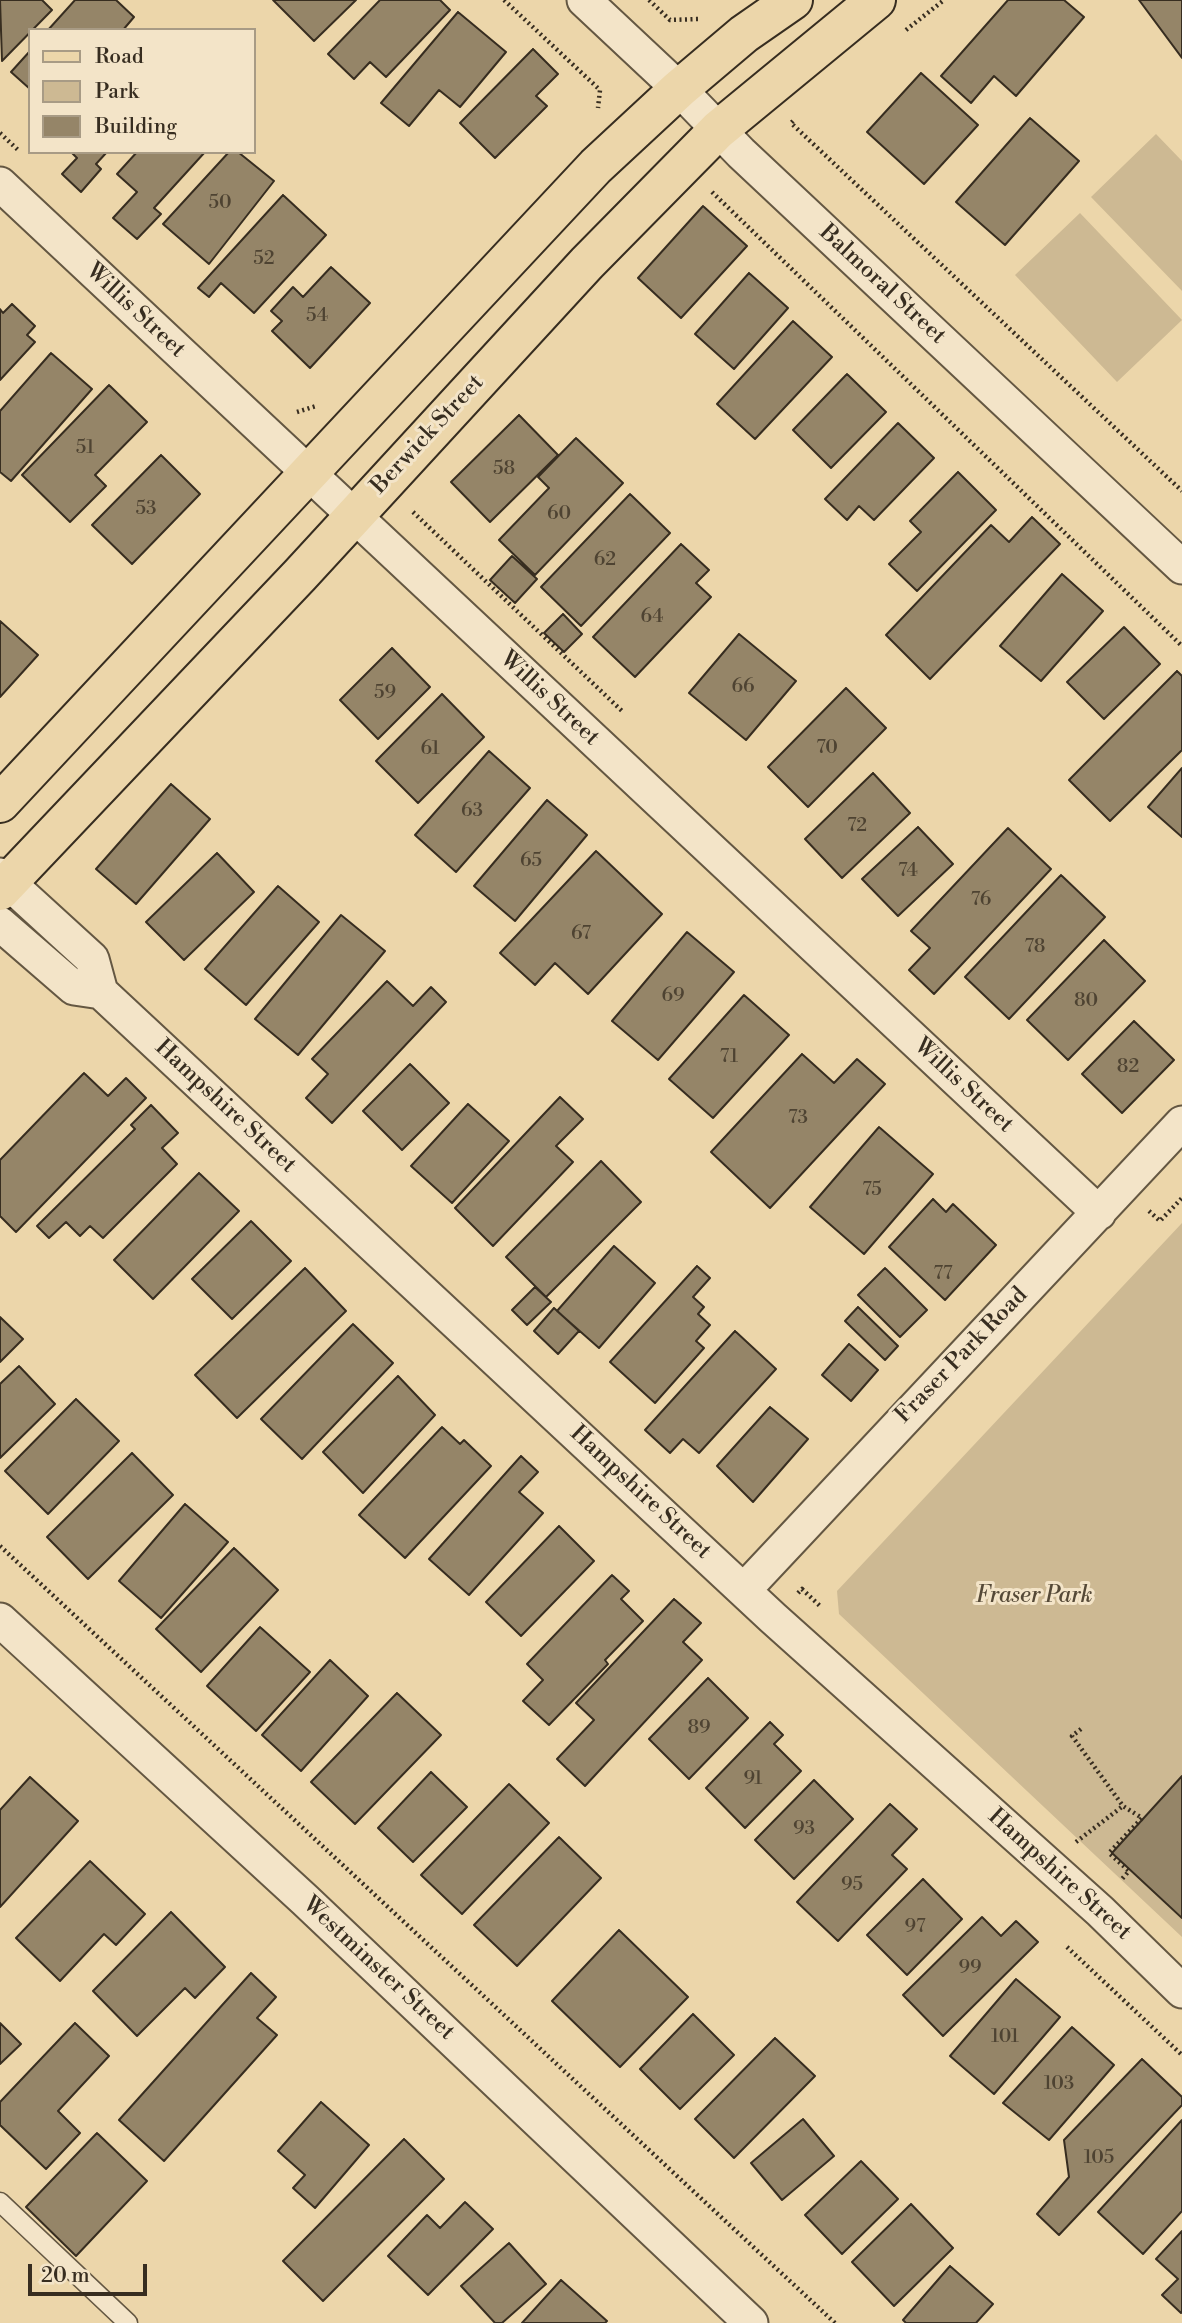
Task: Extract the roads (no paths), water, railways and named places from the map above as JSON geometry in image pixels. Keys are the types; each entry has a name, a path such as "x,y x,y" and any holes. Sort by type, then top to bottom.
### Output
{"main road":[{"path":"0,803 587,175 679,89 744,34 793,0"},
{"name":"Berwick Street","path":"3,883 352,516 587,263 718,130 876,0"}],"street":[{"name":"Balmoral Street","path":"584,0 679,89 718,130 1182,567"},
{"name":"Willis Street","path":"0,184 1098,1213"},
{"path":"3,883 92,958 102,992"},
{"name":"Hampshire Street","path":"0,924 74,988 102,992 744,1590 1100,1911 1182,1991"},
{"name":"Fraser Park Road","path":"744,1590 1182,1123"},
{"name":"Westminster Street","path":"0,1620 305,1900 751,2323"}],"lane":[{"path":"0,2202 128,2323"}],"park label":[{"name":"Fraser Park","path":"1034,1596"}]}
